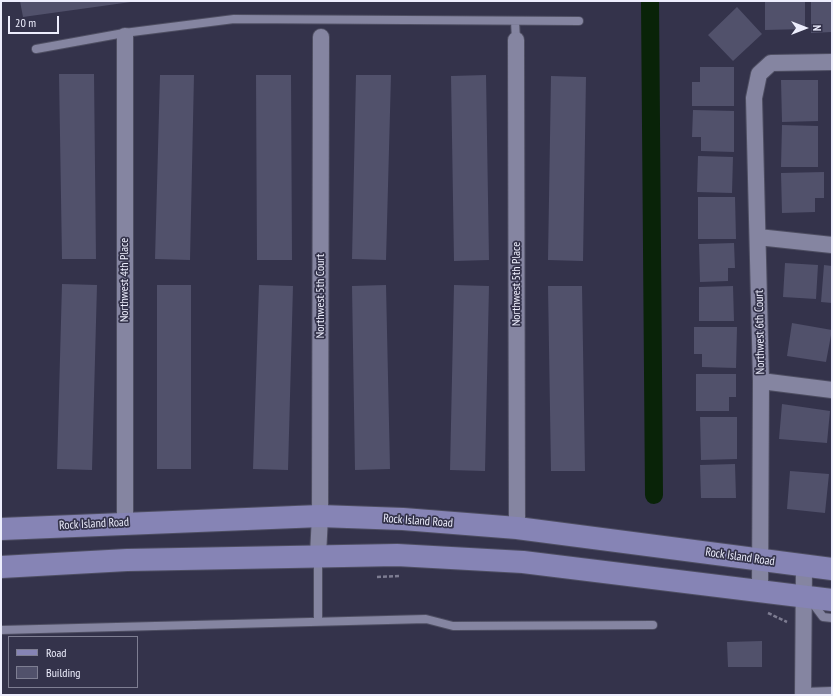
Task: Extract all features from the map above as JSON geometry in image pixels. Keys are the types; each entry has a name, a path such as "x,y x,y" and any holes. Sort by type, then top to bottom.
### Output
{"main road":[{"name":"Rock Island Road","path":"1,529 320,516 411,520 517,528 804,566 830,567"},
{"path":"1,567 127,560 318,555 397,555 523,562 761,602 806,597 832,600"}],"street":[{"name":"Northwest 4th Place","path":"125,35 125,523"},
{"name":"Northwest 5th Court","path":"318,555 320,516 321,37"},
{"name":"Northwest 5th Place","path":"516,40 517,528"},
{"name":"Northwest 6th Court","path":"761,602 761,381 754,98 759,74 771,63 832,62"},
{"path":"758,237 832,245"},
{"path":"761,381 832,390"},
{"path":"803,693 803,625 806,597 804,566"}],"lane":[{"path":"36,49 234,19 579,21"},
{"path":"321,37 322,19"},
{"path":"515,21 516,40"},
{"path":"318,555 318,622"},
{"path":"806,597 823,617 832,618"},
{"path":"1,630 426,619 453,626 653,625"},
{"path":"803,693 832,691"}],"path":[{"path":"372,577 402,576"},
{"path":"761,602 769,614 786,622 803,625"}],"building":[{"path":"20,1 131,1 131,2 23,17"},
{"path":"765,1 805,1 805,29 765,30"},
{"path":"811,1 832,1 832,32 811,33"},
{"path":"737,7 762,34 733,61 708,35"},
{"path":"700,67 734,67 734,106 692,106 692,82 700,82"},
{"path":"59,74 94,74 96,259 62,259"},
{"path":"160,75 194,75 190,260 155,259"},
{"path":"256,75 291,75 292,260 257,260"},
{"path":"356,75 391,75 386,260 352,259"},
{"path":"486,75 489,260 454,261 451,76"},
{"path":"551,76 586,77 583,261 548,260"},
{"path":"781,80 818,80 818,121 782,122"},
{"path":"693,110 734,111 734,152 701,151 701,137 692,137"},
{"path":"782,125 818,126 818,167 781,167"},
{"path":"698,156 733,157 732,193 697,192"},
{"path":"824,172 824,198 815,198 815,212 782,213 781,173"},
{"path":"698,197 735,197 736,239 698,239"},
{"path":"734,243 735,268 728,268 728,281 700,282 699,244"},
{"path":"785,263 818,265 816,299 783,297"},
{"path":"824,265 832,266 832,303 821,302"},
{"path":"62,284 97,285 92,470 57,469"},
{"path":"157,285 191,285 191,469 157,469"},
{"path":"259,285 293,286 288,470 253,469"},
{"path":"386,285 390,469 355,470 352,286"},
{"path":"454,285 489,286 485,471 450,470"},
{"path":"548,286 582,286 585,471 551,471"},
{"path":"733,286 734,321 699,321 699,287"},
{"path":"792,323 832,330 826,362 787,356"},
{"path":"694,327 737,327 736,368 702,367 702,354 694,354"},
{"path":"696,374 736,374 736,397 729,397 729,411 696,411"},
{"path":"782,404 830,411 827,443 779,439"},
{"path":"700,417 737,417 737,459 701,460"},
{"path":"735,464 736,498 701,498 700,465"},
{"path":"790,471 829,474 825,513 787,509"},
{"path":"762,641 762,667 728,667 727,642"}],"waterway":[{"path":"650,1 654,495"}]}
